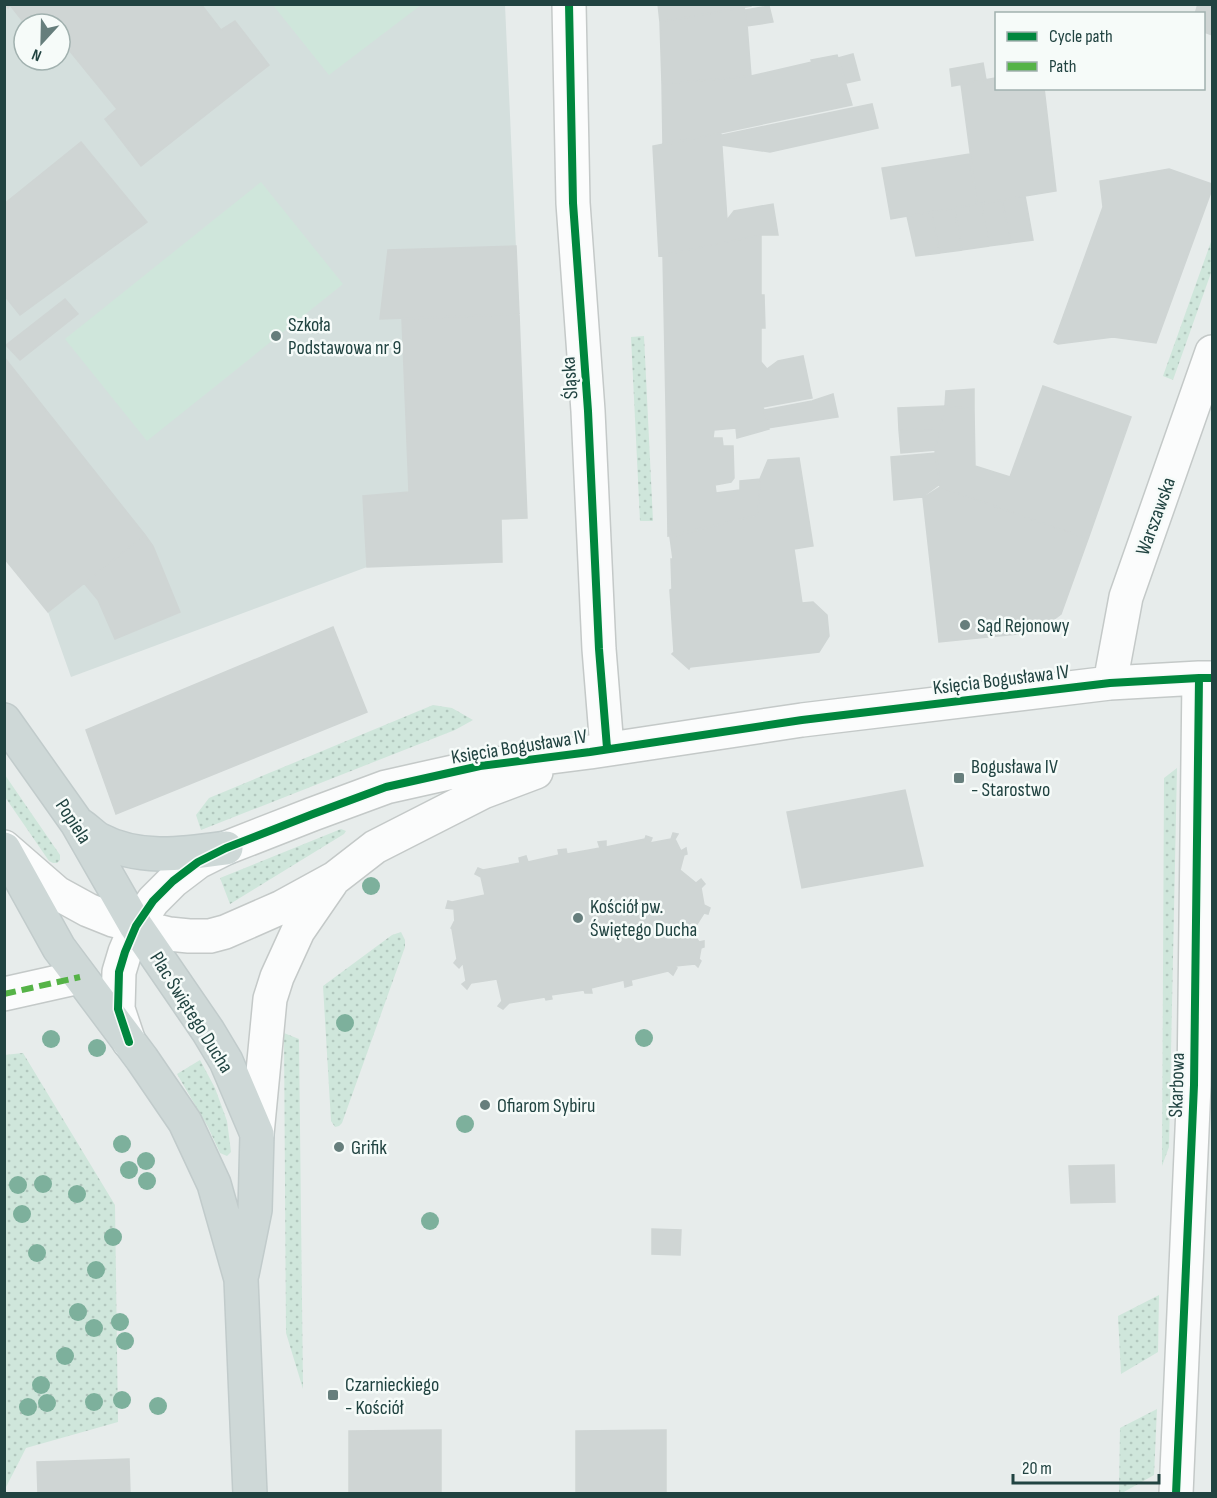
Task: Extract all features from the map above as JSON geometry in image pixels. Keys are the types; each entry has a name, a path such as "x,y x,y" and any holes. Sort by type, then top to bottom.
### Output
{"main road":[{"name":"Popiela","path":"4,720 77,823 136,926"},
{"path":"77,823 97,838 118,848 144,854 180,854 226,848"},
{"path":"4,848 60,948 185,1122 214,1184 241,1279 250,1494"},
{"name":"Plac Świętego Ducha","path":"136,926 226,1061 257,1134 255,1210 241,1279"}],"street":[{"name":"Śląska","path":"569,4 573,203 588,411 599,649 598,750"},
{"name":"Warszawska","path":"1110,683 1126,597 1212,352"},
{"name":"Księcia Bogusława IV","path":"129,1042 118,1009 119,972 124,952 136,926 153,901 173,881 198,862 226,848 386,787 480,766 802,720 1110,683 1206,678"},
{"name":"Skarbowa","path":"1176,1494 1202,1125 1194,1085 1206,678"},
{"name":"Księcia Bogusława IV","path":"136,926 189,936 210,936 225,932 282,907 335,878 375,848 483,792 598,750"},
{"path":"4,848 57,893 88,910 136,926"},
{"name":"Plac Świętego Ducha","path":"257,1134 270,999 277,977 298,932 335,878"},
{"path":"4,994 80,977"},
{"name":"Skarbowa","path":"1194,1085 1212,1047"}],"shaded area":[{"name":"Szkoła Podstawowa nr 9","path":"5,5 505,5 527,518 501,519 502,562 367,567 71,677 48,612 5,558"}],"green space":[{"path":"273,5 421,5 329,75"},
{"path":"261,182 343,284 147,441 65,339"},
{"path":"1212,239 1212,270 1173,380 1163,376"},
{"path":"644,336 653,521 640,521 631,337"},
{"path":"433,705 452,708 473,720 455,730 201,830 196,815 209,798"},
{"path":"1177,768 1169,1147 1162,1166 1164,778"},
{"path":"5,775 60,855 57,863 49,861 5,797"},
{"path":"341,829 346,831 344,834 230,904 220,878"},
{"path":"401,932 405,940 405,947 342,1123 335,1127 331,1121 323,986 392,935"},
{"path":"284,1033 299,1039 303,1389 286,1333"},
{"path":"23,1053 115,1205 118,1422 26,1448 5,1489 4,1055"},
{"path":"200,1060 215,1088 227,1121 231,1152 227,1156 220,1153 208,1127 177,1074"},
{"path":"1159,1295 1158,1352 1121,1374 1118,1316"},
{"path":"1157,1409 1154,1475 1119,1493 1120,1428"}],"building":[{"path":"5,4 201,4 221,30 235,21 269,65 141,166 105,119 117,109 72,54 72,12 16,12 10,5 8,8"},
{"path":"658,4 751,4 751,6 660,22"},
{"path":"1198,4 1212,4 1212,35 1205,32 1205,12 1196,12"},
{"path":"769,6 773,22 747,26 745,10"},
{"path":"744,7 751,76 662,84 660,22"},
{"path":"853,54 860,80 846,83 838,58"},
{"path":"837,55 852,105 663,145 662,84 751,76"},
{"path":"983,63 986,80 952,86 950,69"},
{"path":"995,78 995,90 1044,90 1056,191 977,204 961,84"},
{"path":"872,104 878,128 770,152 722,145 722,135"},
{"path":"721,133 727,220 734,211 773,204 778,235 761,235 659,256 653,146"},
{"path":"81,142 147,222 20,315 4,295 4,204"},
{"path":"969,154 977,204 891,219 882,168"},
{"path":"1169,169 1212,184 1212,189 1156,343 1113,337 1058,344 1054,342 1103,207 1100,181"},
{"path":"1025,196 1033,240 1011,243 1002,200"},
{"path":"1002,200 1011,243 989,246 981,204"},
{"path":"981,204 989,246 962,250 954,208"},
{"path":"954,208 962,250 940,253 931,212"},
{"path":"931,212 940,253 916,256 907,216"},
{"path":"761,235 761,295 764,295 765,328 761,328 761,362 767,369 778,361 803,356 812,398 763,407 666,407 663,255"},
{"path":"516,246 519,314 380,319 388,250"},
{"path":"65,299 78,314 20,360 6,345"},
{"path":"519,314 527,518 501,519 502,562 367,567 363,496 409,492 402,319"},
{"path":"4,357 145,535 48,612 4,558"},
{"path":"1043,386 1131,417 1088,539 940,487 935,450 945,406 974,409 975,466 1010,477"},
{"path":"974,389 974,409 945,406 946,391"},
{"path":"833,394 838,417 768,428 764,410 812,401"},
{"path":"945,406 940,428 899,430 898,408"},
{"path":"666,407 763,407 769,429 737,438 736,428 714,430 713,438 722,438 723,446 733,446 734,478 731,482 715,485 716,493 740,490 740,481 760,479 758,515 668,536"},
{"path":"940,428 935,450 901,453 899,430"},
{"path":"936,453 940,484 922,497 894,500 891,457"},
{"path":"799,458 813,546 794,549 802,603 813,602 827,615 829,636 819,652 690,667 689,669 672,654 674,652 670,590 672,589 671,559 673,559 670,537 758,515 760,479 768,460"},
{"path":"940,487 1088,539 1061,614 1037,632 939,642 923,498"},
{"path":"145,535 153,546 180,612 115,639 98,600 84,583"},
{"path":"333,627 367,712 116,814 86,730"},
{"path":"905,790 923,866 802,888 787,812"},
{"name":"Kościół pw. Świętego Ducha","path":"673,833 678,834 675,839 681,851 686,848 687,854 684,855 680,870 696,883 701,879 705,884 701,888 704,905 710,908 708,914 704,913 692,932 699,942 704,941 698,967 695,964 675,966 677,968 673,975 668,971 631,980 632,985 625,987 624,980 591,988 592,993 585,993 584,990 551,995 552,999 546,1000 545,997 509,1003 503,1009 498,1006 502,1001 497,979 471,983 467,989 462,984 466,981 463,963 459,968 454,963 457,959 451,928 455,923 454,909 446,908 448,901 485,895 481,877 475,874 478,868 483,870 520,863 519,858 526,856 528,862 559,855 558,850 566,849 567,854 600,848 598,842 606,841 606,847 645,839 646,836 652,838 650,843 671,839"},
{"path":"1114,1165 1115,1202 1071,1203 1069,1166"},
{"path":"652,1229 681,1230 680,1255 652,1254"},
{"path":"441,1430 441,1494 349,1494 349,1431"},
{"path":"666,1430 666,1494 576,1494 576,1431"},
{"path":"129,1459 130,1494 38,1494 37,1462"}],"marked path":[{"path":"4,994 80,977"}],"cycle path":[{"path":"569,4 573,203 588,411 599,649 607,748"},
{"path":"1176,1494 1194,1085 1199,678"},
{"path":"129,1042 118,1009 119,972 136,926 153,901 173,881 198,862 226,848 386,787 480,766 802,720 1110,683 1212,678"}],"place":[{"name":"Szkoła Podstawowa nr 9","path":"276,336"},
{"name":"Sąd Rejonowy","path":"965,625"},
{"name":"Bogusława IV - Starostwo","path":"959,778"},
{"name":"Kościół pw. Świętego Ducha","path":"578,918"},
{"name":"Ofiarom Sybiru","path":"485,1105"},
{"name":"Grifik","path":"339,1147"},
{"name":"Czarnieckiego - Kościół","path":"333,1395"}]}
